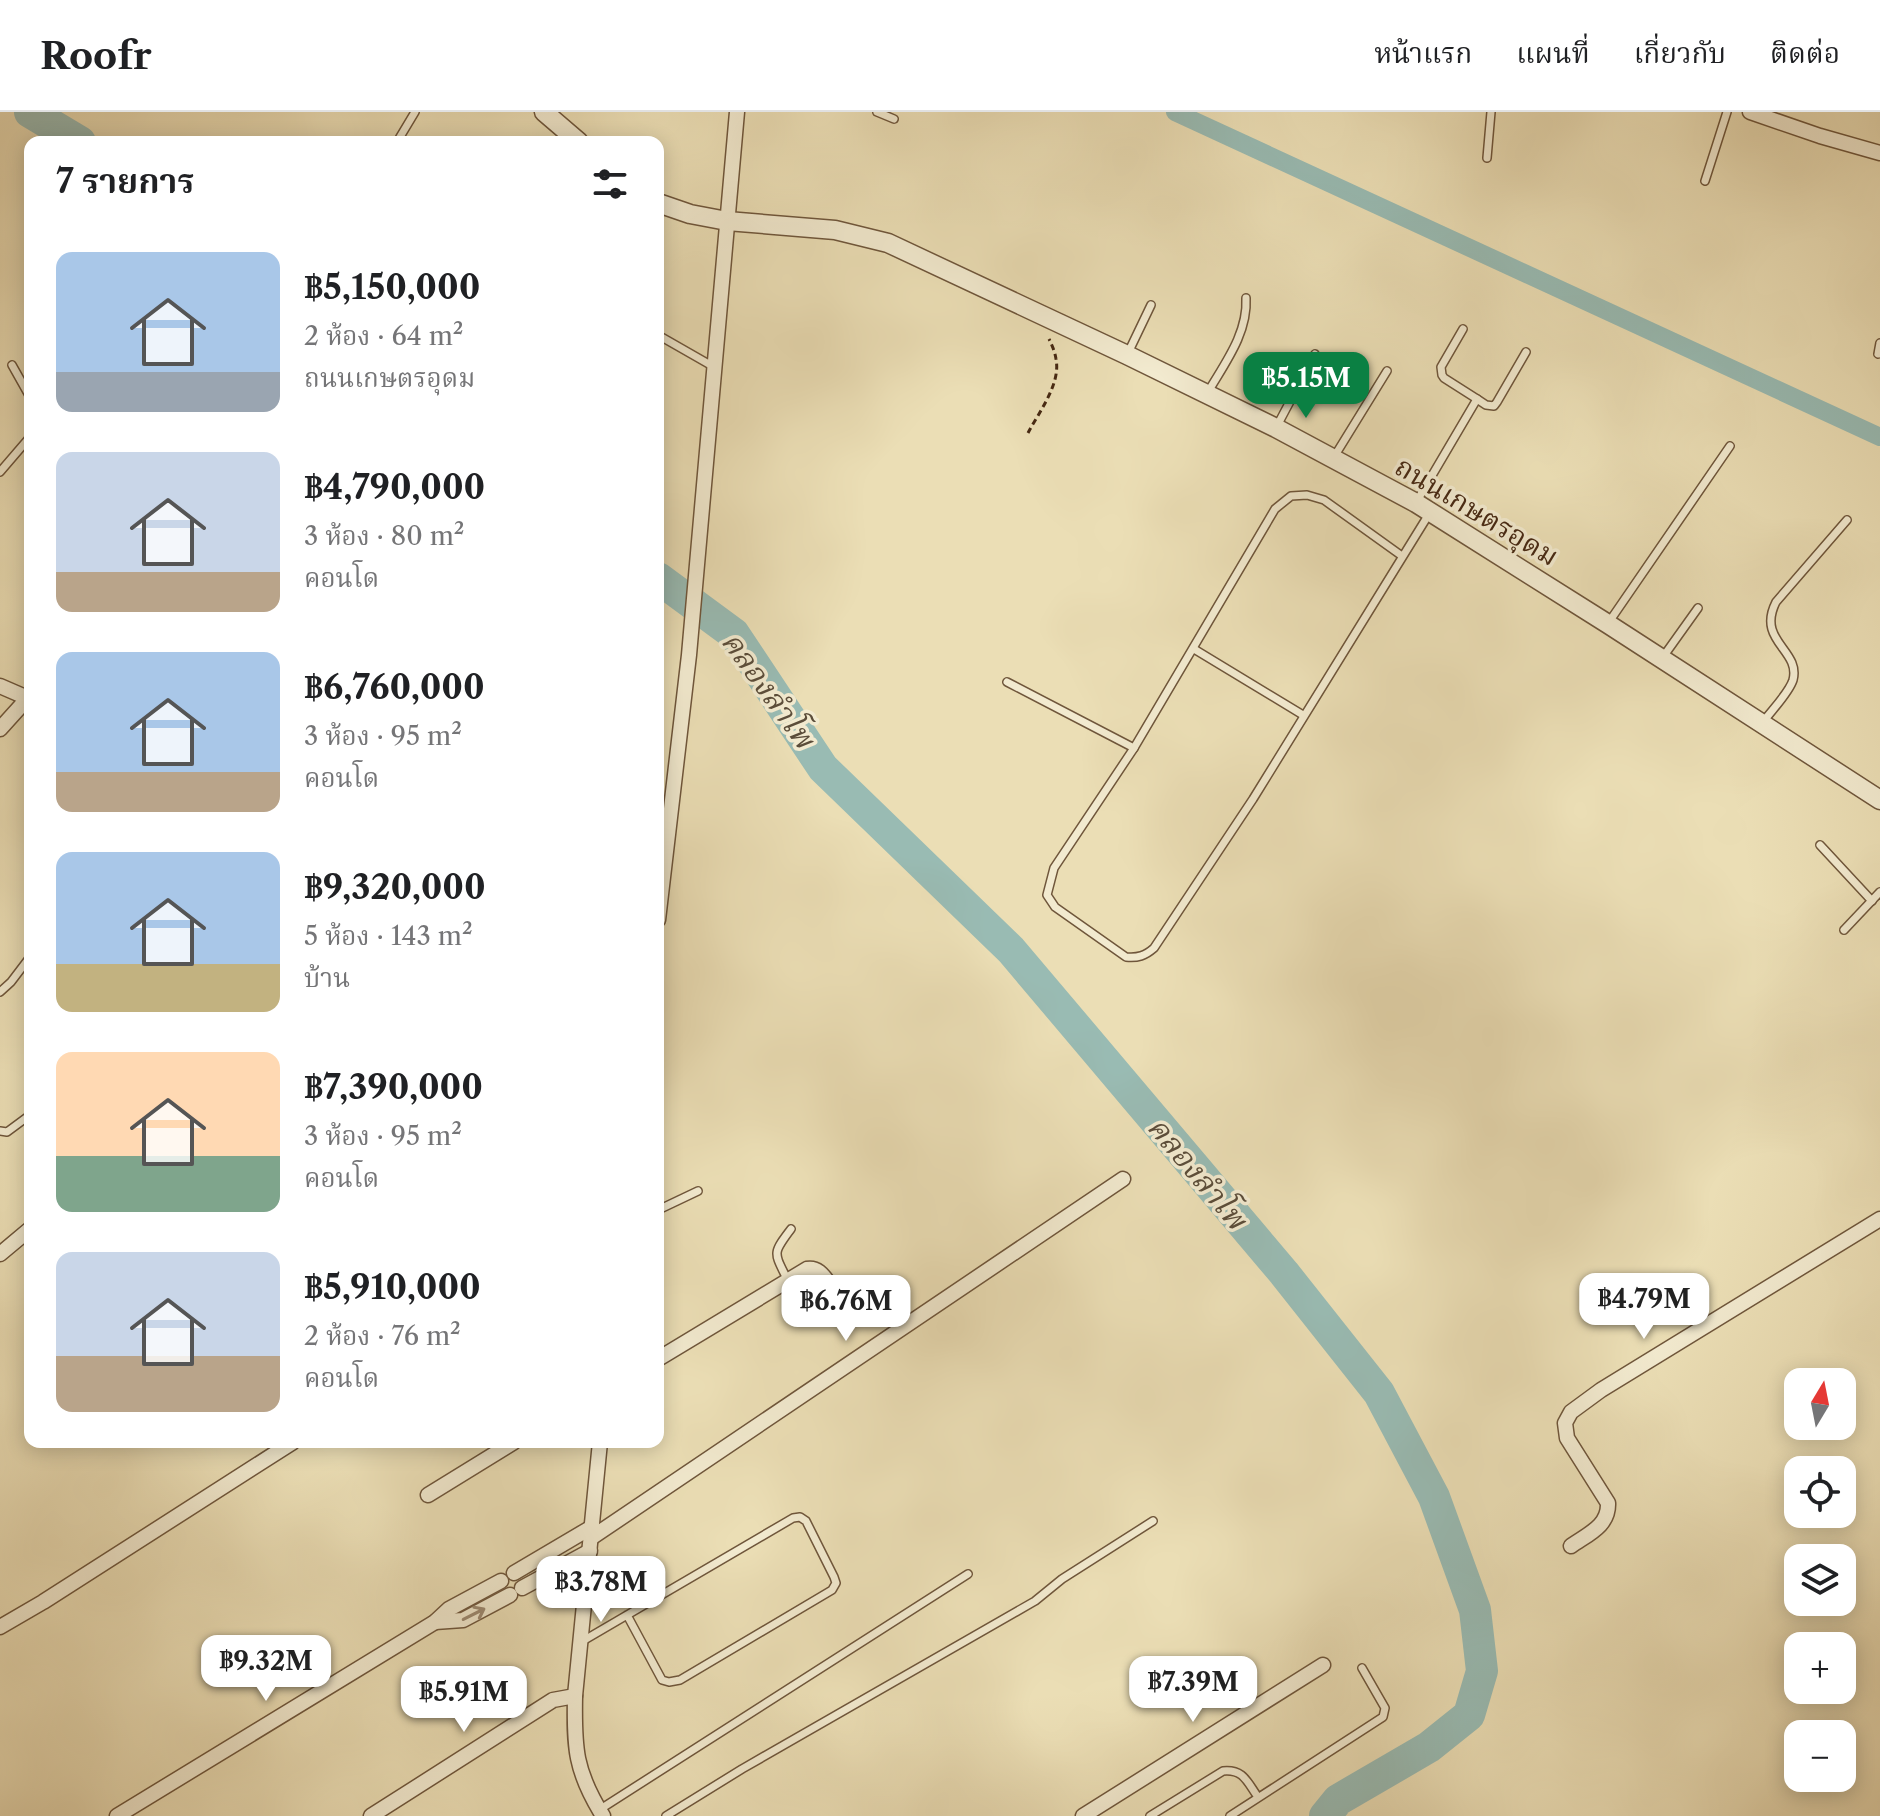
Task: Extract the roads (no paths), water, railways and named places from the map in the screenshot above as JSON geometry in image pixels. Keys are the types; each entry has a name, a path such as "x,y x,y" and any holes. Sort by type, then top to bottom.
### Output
{"street":[{"path":"544,112 572,136"},
{"path":"664,869 696,585 737,112"},
{"path":"1750,112 1880,153"},
{"name":"ถนนเกษตรอุดม","path":"664,205 727,221 835,230 888,243 1207,394 1423,508 1880,800"},
{"path":"0,686 24,692"},
{"path":"0,729 24,697"},
{"path":"435,1622 463,1620 516,1592 1123,1179"},
{"path":"1571,1546 1605,1521 1608,1503 1567,1438 1565,1423 1571,1412 1601,1390 1880,1219"},
{"path":"0,1254 24,1234"},
{"path":"664,1355 807,1269 820,1272 831,1286"},
{"path":"0,1627 284,1448"},
{"path":"428,1495 504,1448"},
{"path":"599,1448 579,1643 574,1737 578,1765 588,1792 601,1813"},
{"path":"514,1573 591,1539"},
{"path":"117,1816 435,1622 449,1609 501,1581"},
{"path":"1083,1816 1323,1665"},
{"path":"371,1816 553,1700 575,1696"}],"lane":[{"path":"401,136 415,112"},
{"path":"877,112 894,119"},
{"path":"1487,158 1491,112"},
{"path":"1705,181 1727,112"},
{"path":"1207,394 1245,322 1246,298"},
{"path":"1127,355 1151,305"},
{"path":"1463,329 1441,367 1442,375 1486,405 1494,406 1526,352"},
{"path":"664,338 714,367"},
{"path":"1878,354 1880,343"},
{"path":"1276,428 1315,354"},
{"path":"12,365 24,386"},
{"path":"1333,459 1387,371"},
{"path":"1402,556 1324,500 1307,495 1291,496 1275,509 1134,748 1054,868 1047,895 1055,907 1126,957 1146,955 1154,948 1253,799 1402,556 1477,399"},
{"path":"0,472 24,444"},
{"path":"1608,624 1730,446"},
{"path":"1761,724 1792,683 1794,673 1792,663 1771,630 1770,613 1847,520"},
{"path":"1662,659 1698,608"},
{"path":"1194,649 1303,715"},
{"path":"1007,682 1134,748"},
{"path":"1820,845 1872,901"},
{"path":"1844,930 1880,892"},
{"path":"0,992 24,965"},
{"path":"0,1131 7,1132 24,1119"},
{"path":"664,1207 698,1191"},
{"path":"787,1279 776,1251 791,1229"},
{"path":"579,1643 793,1518 800,1517 806,1521 836,1583 832,1590 680,1680 669,1682 662,1680 627,1615"},
{"path":"666,1816 1035,1601 1062,1579 1153,1521"},
{"path":"601,1813 968,1574"},
{"path":"1230,1816 1383,1717 1385,1708 1362,1668"},
{"path":"1150,1816 1223,1771 1234,1770 1243,1775 1258,1797"}],"waterway":[{"name":"คลองลำโพ","path":"30,112 70,136"},
{"path":"1175,112 1880,437"},
{"name":"คลองลำโพ","path":"664,582 734,634 823,768 1011,950 1284,1273 1379,1393 1434,1497 1475,1610 1482,1671 1469,1715 1429,1747 1338,1800 1325,1816"}]}
